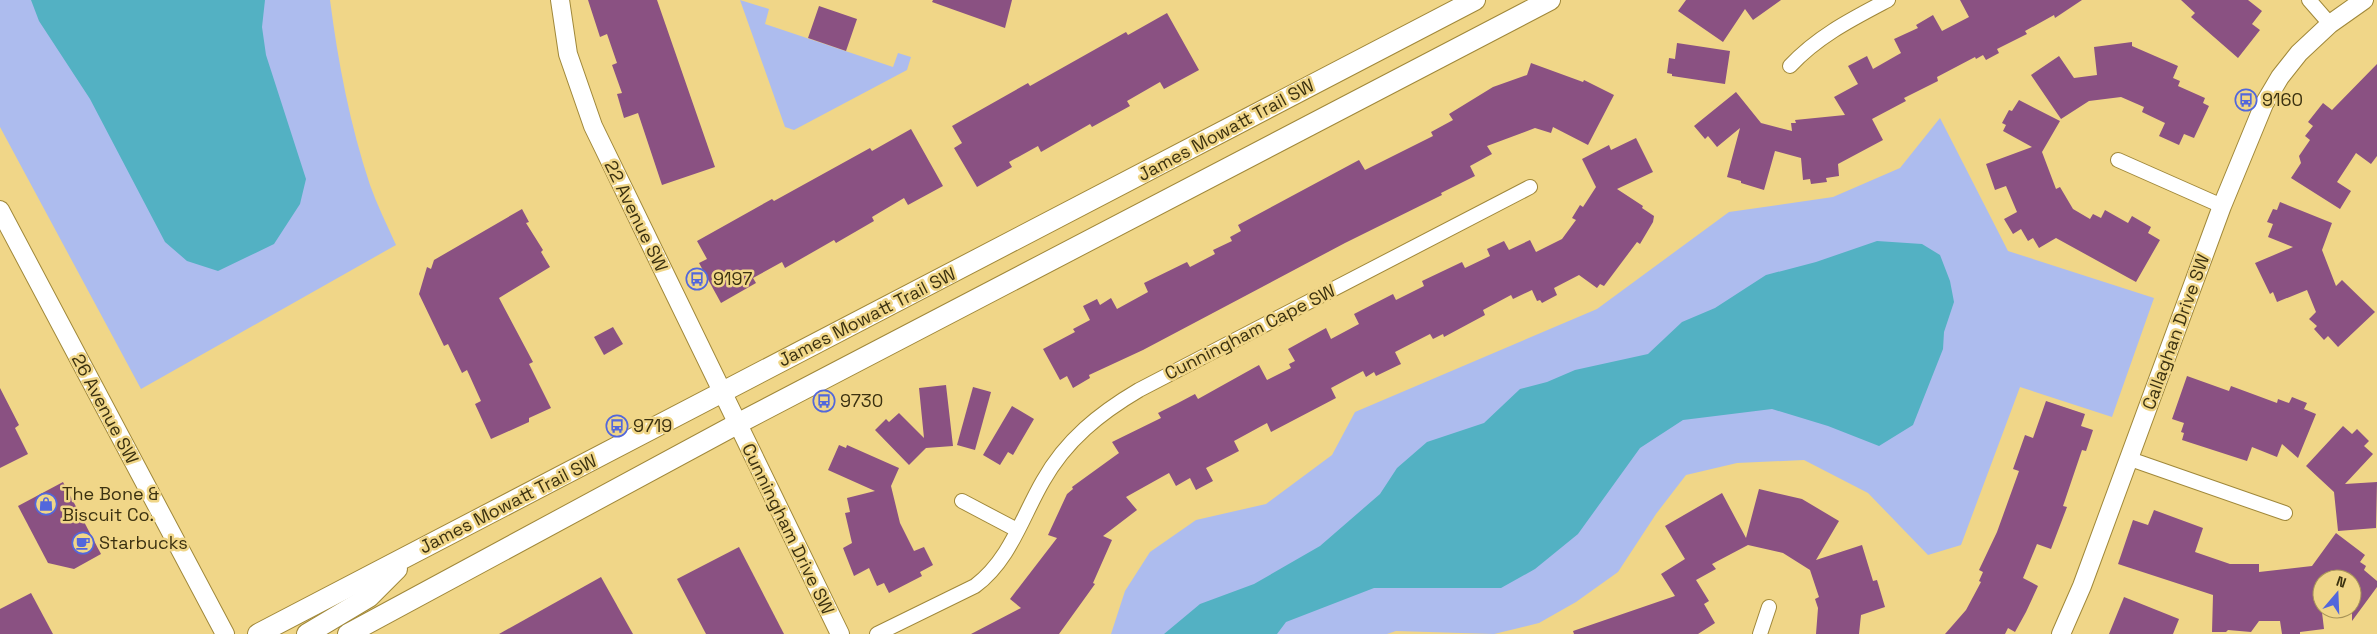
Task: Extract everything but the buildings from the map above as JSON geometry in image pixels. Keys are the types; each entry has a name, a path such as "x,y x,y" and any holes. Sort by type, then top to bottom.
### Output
{"main road":[{"name":"James Mowatt Trail SW","path":"258,634 1475,0"},
{"name":"James Mowatt Trail SW","path":"348,634 737,424 1550,0"},
{"path":"307,634 370,597 411,555"}],"street":[{"name":"22 Avenue SW","path":"560,0 568,54 593,126 737,424"},
{"path":"1790,66 1820,39 1839,26 1888,0"},
{"path":"2309,0 2330,24"},
{"name":"Callaghan Drive SW","path":"2062,634 2130,459 2222,206 2264,104 2280,77 2299,53 2330,24 2364,0"},
{"path":"2118,160 2222,206"},
{"name":"Cunningham Cape SW","path":"877,634 975,586 997,566 1053,464 1085,427 1113,406 1139,390 1530,188"},
{"name":"26 Avenue SW","path":"0,210 225,634"},
{"name":"Cunningham Drive SW","path":"737,424 840,634"},
{"path":"2130,459 2285,513"},
{"path":"962,501 1017,530"},
{"path":"1760,634 1769,607"}],"shaded area":[{"path":"0,0 330,0 341,70 356,140 379,208 396,245 141,389 0,127"},
{"path":"31,0 265,0 262,27 266,55 306,179 300,204 274,244 218,271 187,261 165,242 90,99 39,21"},
{"path":"740,0 769,9 765,24 893,67 898,53 911,57 907,70 794,130 785,127"},
{"path":"1940,118 2008,251 2154,298 2112,417 2020,387 1961,545 1928,555 1868,493 1804,460 1737,463 1686,475 1656,514 1618,572 1576,602 1539,623 1494,634 1396,631 1387,634 1111,634 1125,591 1150,552 1196,520 1266,504 1332,455 1355,412 1597,309 1729,212 1833,197 1900,168"},
{"path":"1877,241 1922,244 1940,255 1950,281 1954,302 1944,332 1943,349 1913,425 1879,446 1828,426 1772,409 1683,420 1640,448 1578,534 1535,569 1501,588 1374,588 1286,622 1277,634 1164,634 1200,604 1254,584 1320,546 1380,494 1397,468 1427,442 1484,423 1520,389 1547,382 1575,370 1648,354 1682,322 1715,308 1766,275 1816,262"}],"place":[{"name":"9160","path":"2246,100"},
{"name":"9197","path":"697,279"},
{"name":"9730","path":"824,401"},
{"name":"9719","path":"617,426"},
{"name":"The Bone & Biscuit Co.","path":"46,504"},
{"name":"Starbucks","path":"83,543"}]}
